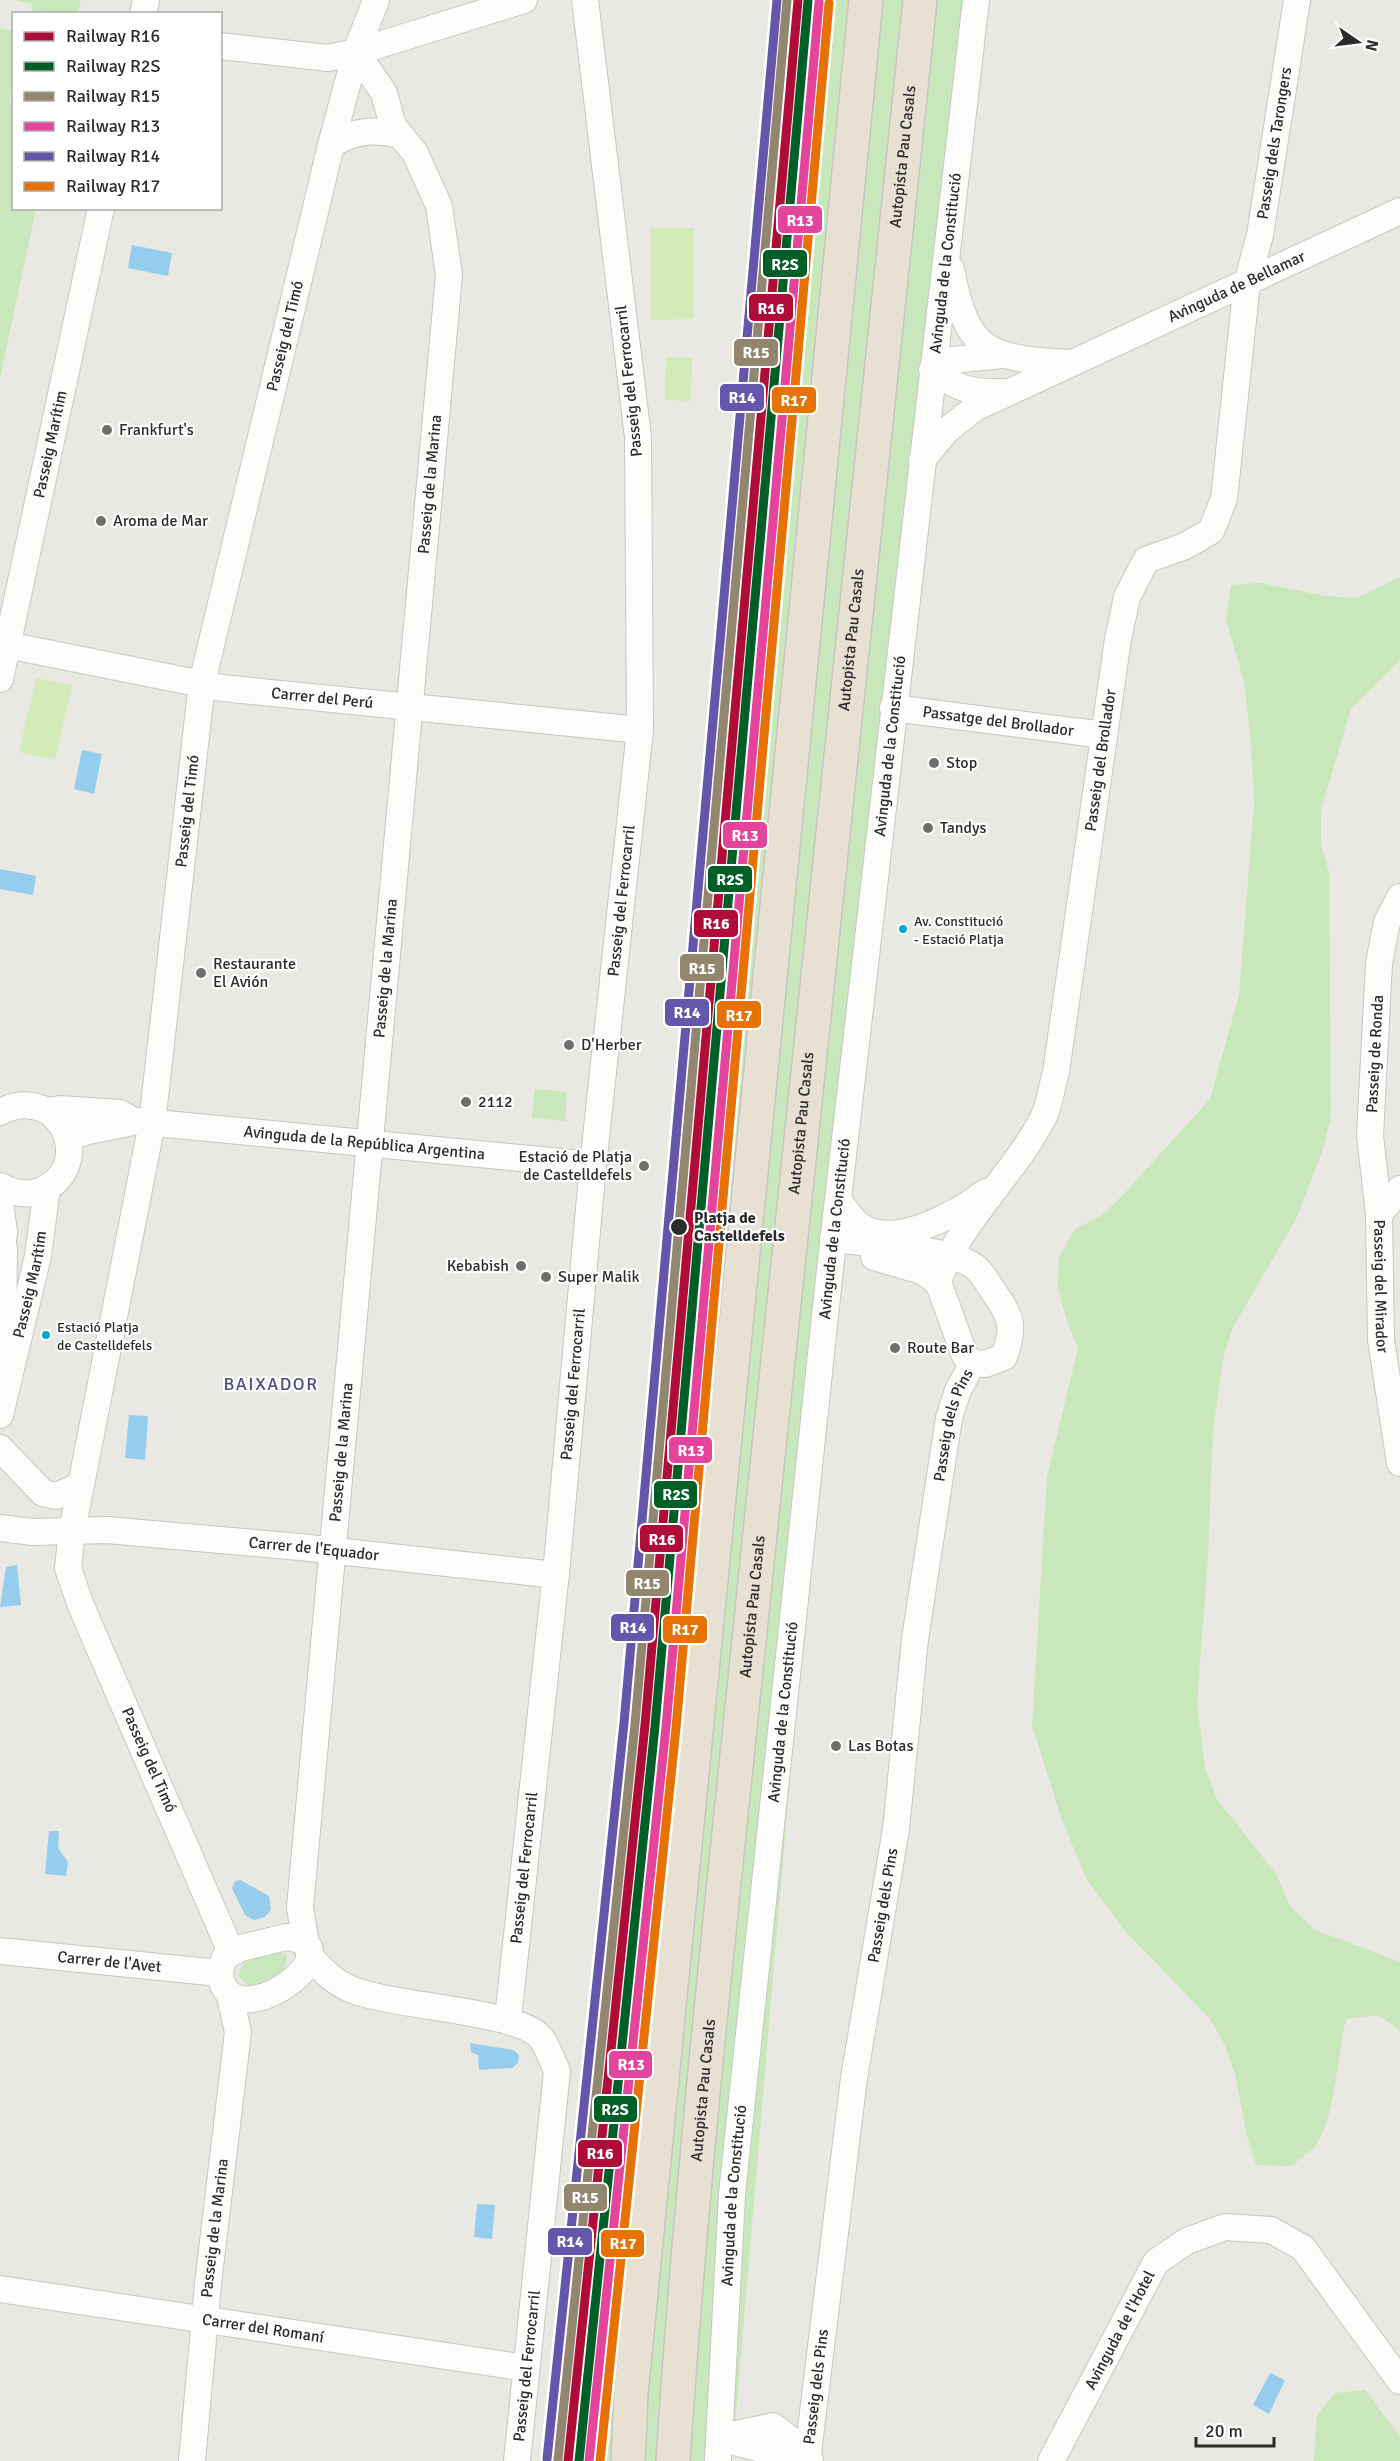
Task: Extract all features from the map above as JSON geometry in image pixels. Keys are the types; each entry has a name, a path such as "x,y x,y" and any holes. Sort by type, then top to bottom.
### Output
{"highway":[{"path":"628,2461 631,2394 866,0"},
{"name":"Autopista Pau Casals","path":"673,2461 685,2285 710,2026 850,640 920,0"}],"street":[{"name":"Passeig del Timó","path":"68,1568 72,1531 144,1122 202,683 332,145 356,52 376,0"},
{"path":"222,46 327,58 356,52 524,0"},
{"name":"Passeig del Ferrocarril","path":"517,2461 556,2071 540,2037 508,2019 556,1575 593,1165 640,730 638,437 585,0"},
{"name":"Avinguda de la Constitució","path":"719,2450 732,2194 833,1239 946,244 976,0"},
{"name":"Passeig dels Tarongers","path":"1248,283 1260,235 1297,0"},
{"name":"Passeig de la Marina","path":"300,1946 300,1907 449,275 439,206 415,153 393,126 384,93 356,52"},
{"path":"332,145 344,137 364,131 382,131 400,135"},
{"name":"Passeig Marítim","path":"0,679 101,210"},
{"name":"Avinguda de Bellamar","path":"922,460 947,429 975,408 1400,211"},
{"path":"946,244 956,296 966,327 981,344 1003,355"},
{"name":"Passeig del Brollador","path":"950,1257 996,1185 1021,1154 1045,1114 1056,1072 1104,735 1127,597 1146,560 1185,546 1211,531 1224,499 1248,283"},
{"path":"932,370 952,360 1003,355 1072,363"},
{"name":"Avinguda de Bellamar","path":"932,370 954,385 976,393 1006,392"},
{"name":"Carrer del Perú","path":"7,645 222,688 640,730"},
{"name":"Passatge del Brollador","path":"893,708 1104,735"},
{"name":"Passeig de Ronda","path":"1379,1214 1370,1136 1379,963 1387,922 1400,897"},
{"path":"0,1186 22,1194 47,1188 64,1169 69,1155 68,1139 64,1128 48,1111 27,1105 3,1107"},
{"name":"Avinguda de la República Argentina","path":"48,1111 60,1109 120,1113 144,1122 593,1165"},
{"name":"Avinguda de la República Argentina","path":"68,1139 83,1130 144,1122"},
{"path":"838,1200 858,1225 870,1230 894,1234 925,1226 964,1209 996,1185"},
{"name":"Passeig Marítim","path":"0,1415 38,1256 47,1188"},
{"name":"Passeig del Mirador","path":"1400,1190 1379,1214 1381,1340 1400,1463"},
{"name":"Passeig Marítim","path":"0,1203 3,1333 0,1346"},
{"path":"830,1269 845,1257 867,1256 922,1271 938,1282 950,1257 916,1249 833,1239"},
{"name":"Passeig dels Pins","path":"938,1282 965,1356 973,1363 985,1364 1004,1357 1012,1325 1003,1304 976,1268 964,1260 950,1257"},
{"name":"Passeig dels Pins","path":"809,2457 854,2078 897,1829 915,1638 942,1455 949,1418 958,1390 973,1363"},
{"path":"0,1448 43,1493 56,1496 80,1486"},
{"path":"2,1526 33,1532 72,1531"},
{"name":"Carrer de l'Equador","path":"72,1531 107,1530 556,1575"},
{"name":"Passeig del Timó","path":"33,1532 53,1549 68,1568 81,1606 219,1921 225,1963 224,1989 230,1996"},
{"path":"225,1963 300,1946"},
{"path":"300,1946 340,1984 357,1992 438,2010 508,2019"},
{"path":"230,1996 239,1999 258,1998 294,1982 305,1971 300,1946"},
{"name":"Carrer de l'Avet","path":"0,1951 225,1963"},
{"name":"Passeig de la Marina","path":"192,2461 205,2319 238,2032 230,1996"},
{"name":"Passeig de la Marina","path":"238,2032 258,1998"},
{"name":"Avinguda de l'Hotel","path":"1051,2461 1156,2262 1187,2241 1225,2227 1271,2230 1303,2248 1400,2381"},
{"name":"Carrer del Romaní","path":"0,2289 526,2368"},
{"name":"Passeig dels Pins","path":"719,2450 773,2426 809,2457"}],"green space":[{"path":"14,0 81,0 78,12 33,12 32,4"},
{"path":"818,0 987,0 806,1589 732,2461 580,2461 697,1363 708,1363 716,1275 704,1273"},
{"path":"0,28 12,31 12,86 9,102 12,103 12,210 36,210 0,378"},
{"path":"651,228 694,228 694,319 651,320"},
{"path":"666,357 692,358 691,401 665,400"},
{"path":"1400,577 1400,660 1351,709 1321,810 1321,844 1329,872 1331,1116 1323,1149 1297,1217 1232,1329 1223,1359 1213,1430 1208,1557 1197,1703 1205,1767 1216,1798 1276,1874 1290,1906 1315,1930 1400,1962 1400,2031 1378,2015 1346,2019 1328,2119 1316,2145 1291,2166 1256,2165 1247,2136 1235,2074 1225,2045 1210,2019 1125,1931 1086,1878 1062,1820 1032,1726 1047,1477 1078,1348 1067,1322 1058,1288 1059,1257 1074,1230 1101,1216 1123,1195 1210,1099 1239,995 1254,804 1251,743 1244,682 1226,619 1231,585 1260,583 1326,596 1357,598"},
{"path":"36,678 72,685 55,760 19,752"},
{"path":"535,1089 567,1092 565,1121 532,1118"},
{"path":"279,1950 287,1955 287,1962 285,1968 276,1977 250,1987 238,1976 240,1969 248,1960"},
{"path":"1365,2390 1400,2437 1400,2461 1314,2461 1317,2416 1335,2393"}],"water":[{"path":"132,245 172,253 168,276 128,268"},
{"path":"82,750 102,754 94,794 74,789"},
{"path":"0,869 36,876 33,895 0,889"},
{"path":"129,1415 148,1416 145,1460 125,1458"},
{"path":"17,1565 21,1605 0,1607 6,1567"},
{"path":"49,1831 59,1831 58,1848 68,1862 66,1876 45,1874"},
{"path":"240,1880 269,1896 271,1910 265,1917 254,1920 245,1915 232,1888 235,1881"},
{"path":"470,2043 513,2050 519,2055 518,2063 512,2068 479,2070 478,2055 471,2052"},
{"path":"477,2204 495,2205 492,2239 474,2237"},
{"path":"1270,2373 1285,2380 1269,2414 1253,2405"}],"rail line":[{"name":"R14","path":"547,2459 624,1723 777,0"},
{"name":"R15","path":"558,2460 635,1724 787,0"},
{"name":"R16","path":"568,2461 645,1725 798,0"},
{"name":"R2S","path":"579,2461 655,1726 808,1"},
{"name":"R13","path":"589,2461 666,1727 819,2"},
{"name":"R17","path":"600,2461 676,1728 829,3"}],"place":[{"name":"Frankfurt's","path":"107,430"},
{"name":"Aroma de Mar","path":"101,521"},
{"name":"Stop","path":"934,763"},
{"name":"Tandys","path":"928,828"},
{"name":"Av. Constitució - Estació Platja","path":"903,929"},
{"name":"Restaurante El Avión","path":"201,973"},
{"name":"D'Herber","path":"569,1045"},
{"name":"2112","path":"466,1102"},
{"name":"Estació de Platja de Castelldefels","path":"644,1166"},
{"name":"Platja de Castelldefels","path":"679,1227"},
{"name":"Kebabish","path":"521,1266"},
{"name":"Super Malik","path":"546,1277"},
{"name":"Estació Platja de Castelldefels","path":"46,1335"},
{"name":"Route Bar","path":"895,1348"},
{"name":"Las Botas","path":"836,1746"}],"district":[{"name":"BAIXADOR","path":"271,1384"}]}
